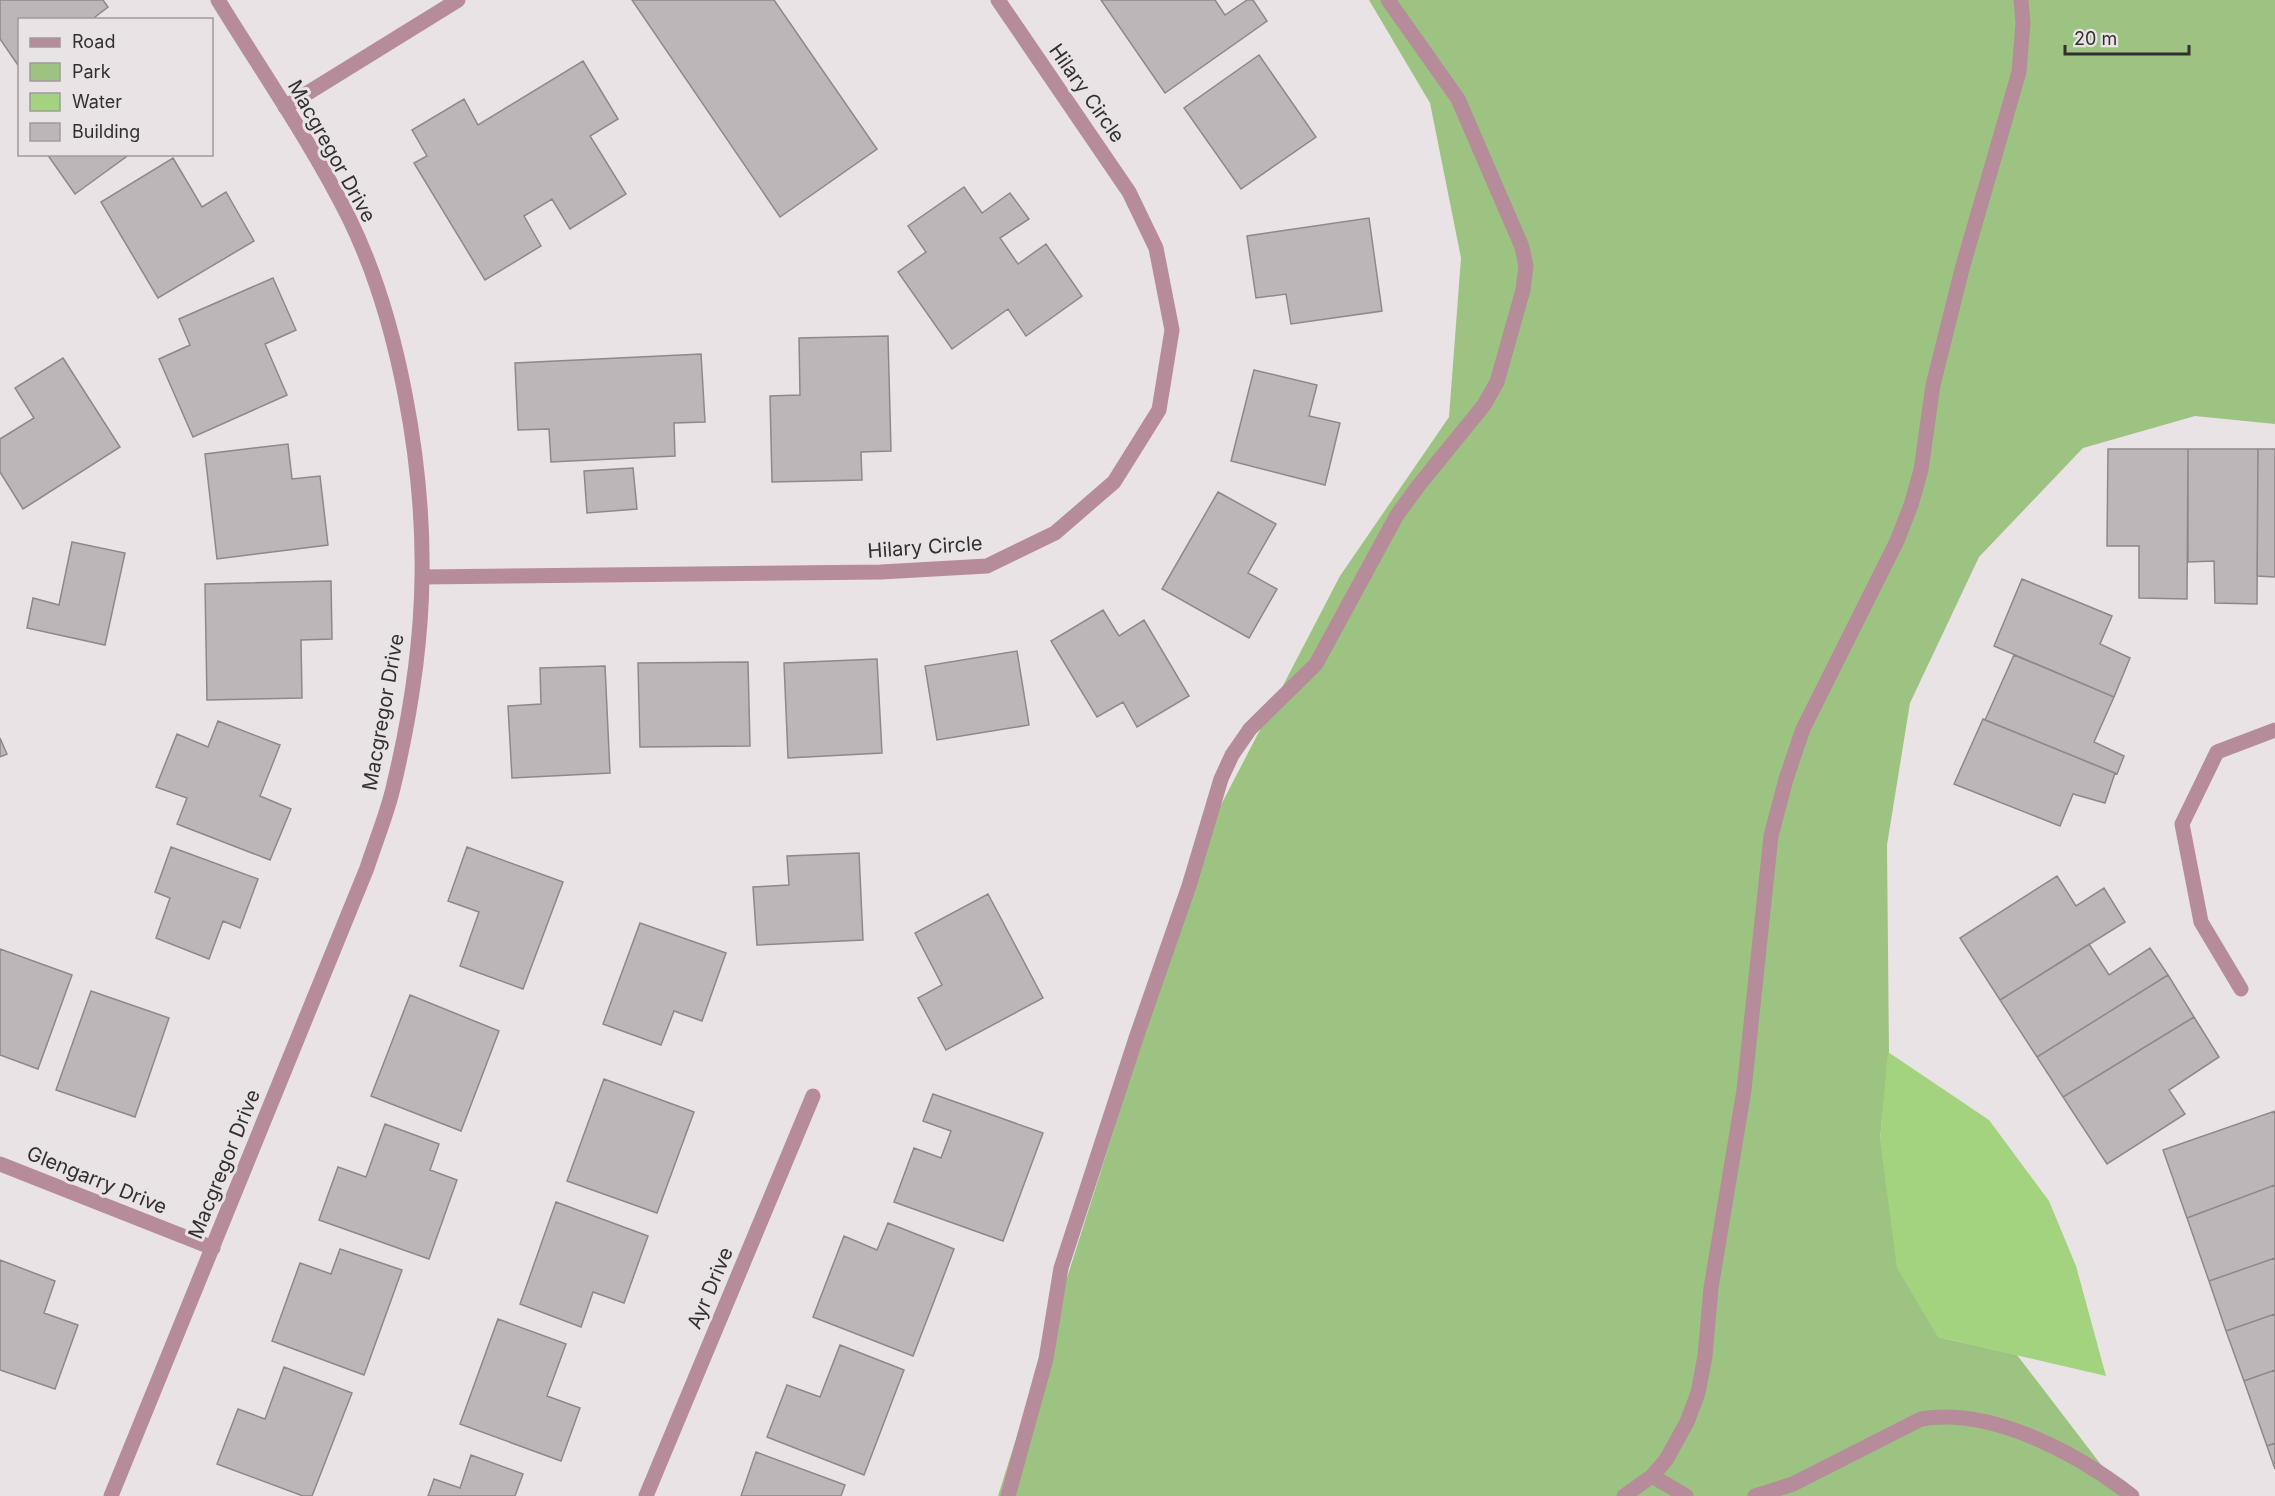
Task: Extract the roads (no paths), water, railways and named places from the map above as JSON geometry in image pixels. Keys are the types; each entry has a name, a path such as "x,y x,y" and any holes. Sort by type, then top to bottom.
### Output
{"street":[{"name":"Macgregor Drive","path":"111,1496 366,868 394,787 415,668 422,577 415,454 397,360 381,300 349,219 285,107 218,0"},
{"path":"285,107 458,0"},
{"name":"Hilary Circle","path":"422,577 881,572 987,566 1055,533 1114,482 1158,410 1172,330 1156,248 1129,192 998,0"},
{"path":"1008,1496 1046,1359 1061,1268 1136,1038 1189,886 1221,779 1232,755 1251,729 1316,664 1398,515 1419,485 1484,405 1497,382 1523,290 1526,267 1522,247 1458,99 1388,0"},
{"path":"1624,1496 1653,1476 1666,1460 1687,1422 1698,1393 1705,1356 1712,1288 1744,1090 1771,836 1786,779 1803,729 1897,541 1911,505 1921,470 1936,373 1962,269 2019,72 2023,23 2021,0"},
{"path":"2241,989 2201,922 2182,824 2217,752 2275,730"},
{"name":"Ayr Drive","path":"646,1496 813,1096"},
{"name":"Glengarry Drive","path":"0,1164 213,1248"},
{"path":"1755,1496 1793,1484 1921,1419 1943,1415 1975,1419 2022,1434 2081,1461 2132,1496"},
{"path":"1653,1476 1686,1496"}],"water":[{"path":"1888,1052 1989,1120 2049,1201 2076,1266 2106,1376 1938,1337 1897,1268 1880,1139"}]}
